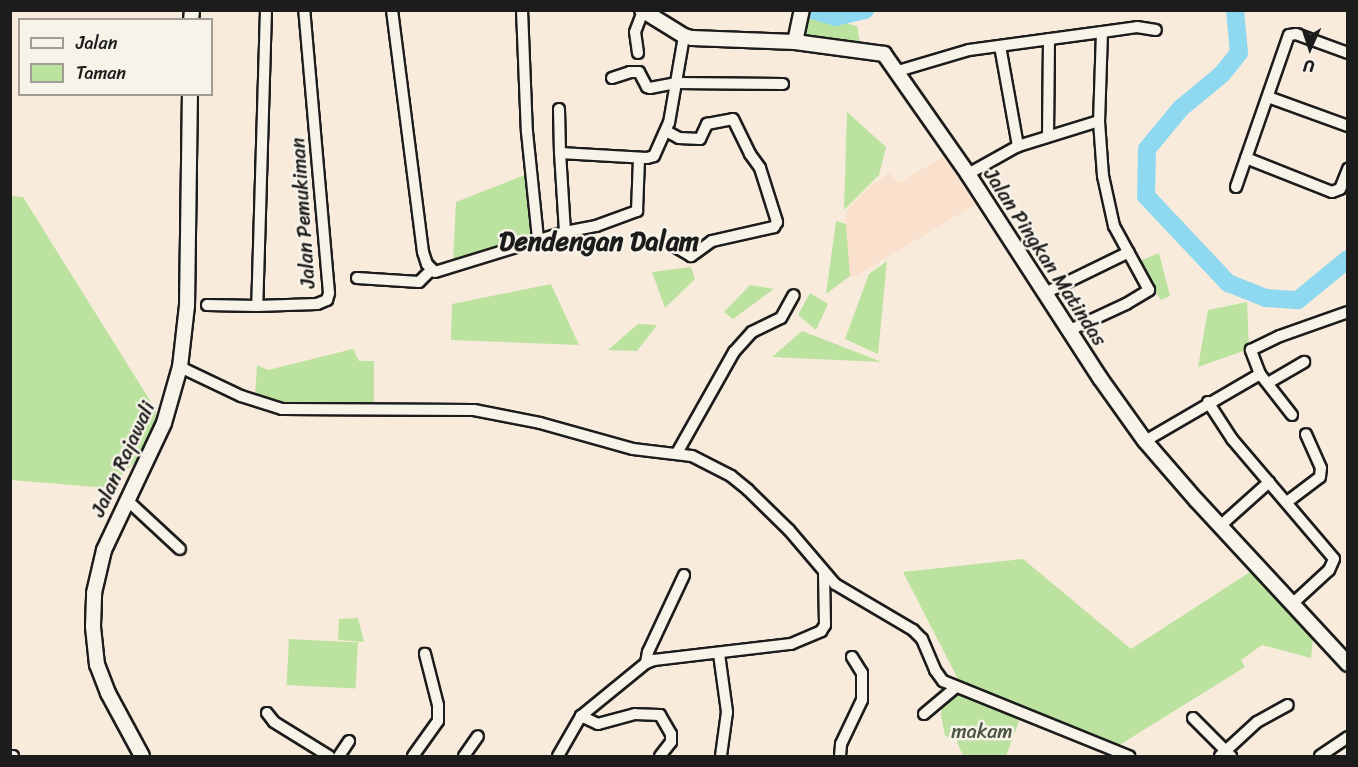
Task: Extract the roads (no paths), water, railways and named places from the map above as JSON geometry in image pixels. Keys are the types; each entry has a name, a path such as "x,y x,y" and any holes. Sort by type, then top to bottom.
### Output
{"street":[{"name":"Jalan Pemukiman","path":"266,10 257,306 317,304 327,300 329,293 304,10"},
{"path":"392,10 423,252 430,271"},
{"path":"522,10 527,132 538,238"},
{"path":"795,42 802,10"},
{"path":"638,53 636,28 643,11"},
{"name":"Jalan Pingkan Matindas","path":"643,11 684,36 795,42 879,51 885,54 968,174 980,198 1100,378 1145,441 1347,664"},
{"path":"898,71 952,54 1000,46 1137,27 1156,30"},
{"path":"1070,330 1147,293 1148,285 1111,215 1103,176 1099,121 1102,32"},
{"path":"1236,187 1286,41 1291,34 1347,53"},
{"path":"560,153 639,158 654,156 666,131 684,36"},
{"path":"1048,136 1049,39"},
{"path":"1000,46 1018,146"},
{"path":"612,78 635,71 642,75 644,84 650,88 676,82 783,84"},
{"name":"Jalan Rajawali","path":"142,756 102,681 97,665 93,626 94,593 99,566 112,530 164,423 180,366 187,306 190,96"},
{"path":"1268,97 1347,126"},
{"path":"560,109 565,232"},
{"path":"666,131 677,138 700,139 706,124 733,119 750,154 760,168 777,222 774,227 712,241 691,256 670,244"},
{"path":"968,174 1018,146 1099,121"},
{"path":"357,278 418,282 430,271 440,271 538,238 596,226 637,211 639,158"},
{"path":"1246,158 1332,192 1340,189 1347,169"},
{"path":"1045,293 1129,252"},
{"path":"677,453 734,352 752,332 781,318 794,295"},
{"path":"207,305 257,306"},
{"path":"1292,415 1260,374 1251,350 1280,336 1347,312"},
{"path":"1268,383 1304,362"},
{"path":"180,366 241,396 282,409 474,410 540,423 633,449 677,453 709,463 744,486 789,530 835,584 913,630 922,639 939,676 955,688 1129,756"},
{"path":"1145,441 1208,402 1260,374"},
{"path":"1208,402 1232,439 1334,559 1329,570 1292,604"},
{"path":"1287,502 1320,477 1321,468 1306,434"},
{"path":"1220,526 1269,482"},
{"path":"127,500 180,549"},
{"path":"558,756 581,716 646,663 654,660 791,644 821,632 825,625 824,573"},
{"path":"646,663 648,652 684,575"},
{"path":"413,756 438,721 438,705 425,654"},
{"path":"719,654 727,712 721,756"},
{"path":"840,756 841,744 862,700 862,673 852,657"},
{"path":"924,714 955,688"},
{"path":"1193,718 1225,754 1257,722 1288,705"},
{"path":"267,713 274,722 329,756"},
{"path":"581,716 598,724 635,714 660,715 671,734 671,742 660,756"},
{"path":"464,756 478,736"},
{"path":"1320,756 1347,737"},
{"path":"339,756 349,741"}],"waterway":[{"path":"812,10 835,17 865,10"},
{"path":"1235,10 1239,53 1221,75 1181,108 1147,149 1146,196 1228,283 1266,298 1298,300 1348,259"}],"district":[{"name":"Dendengan Dalam","path":"599,242"}],"park label":[{"name":"makam","path":"982,731"}]}
